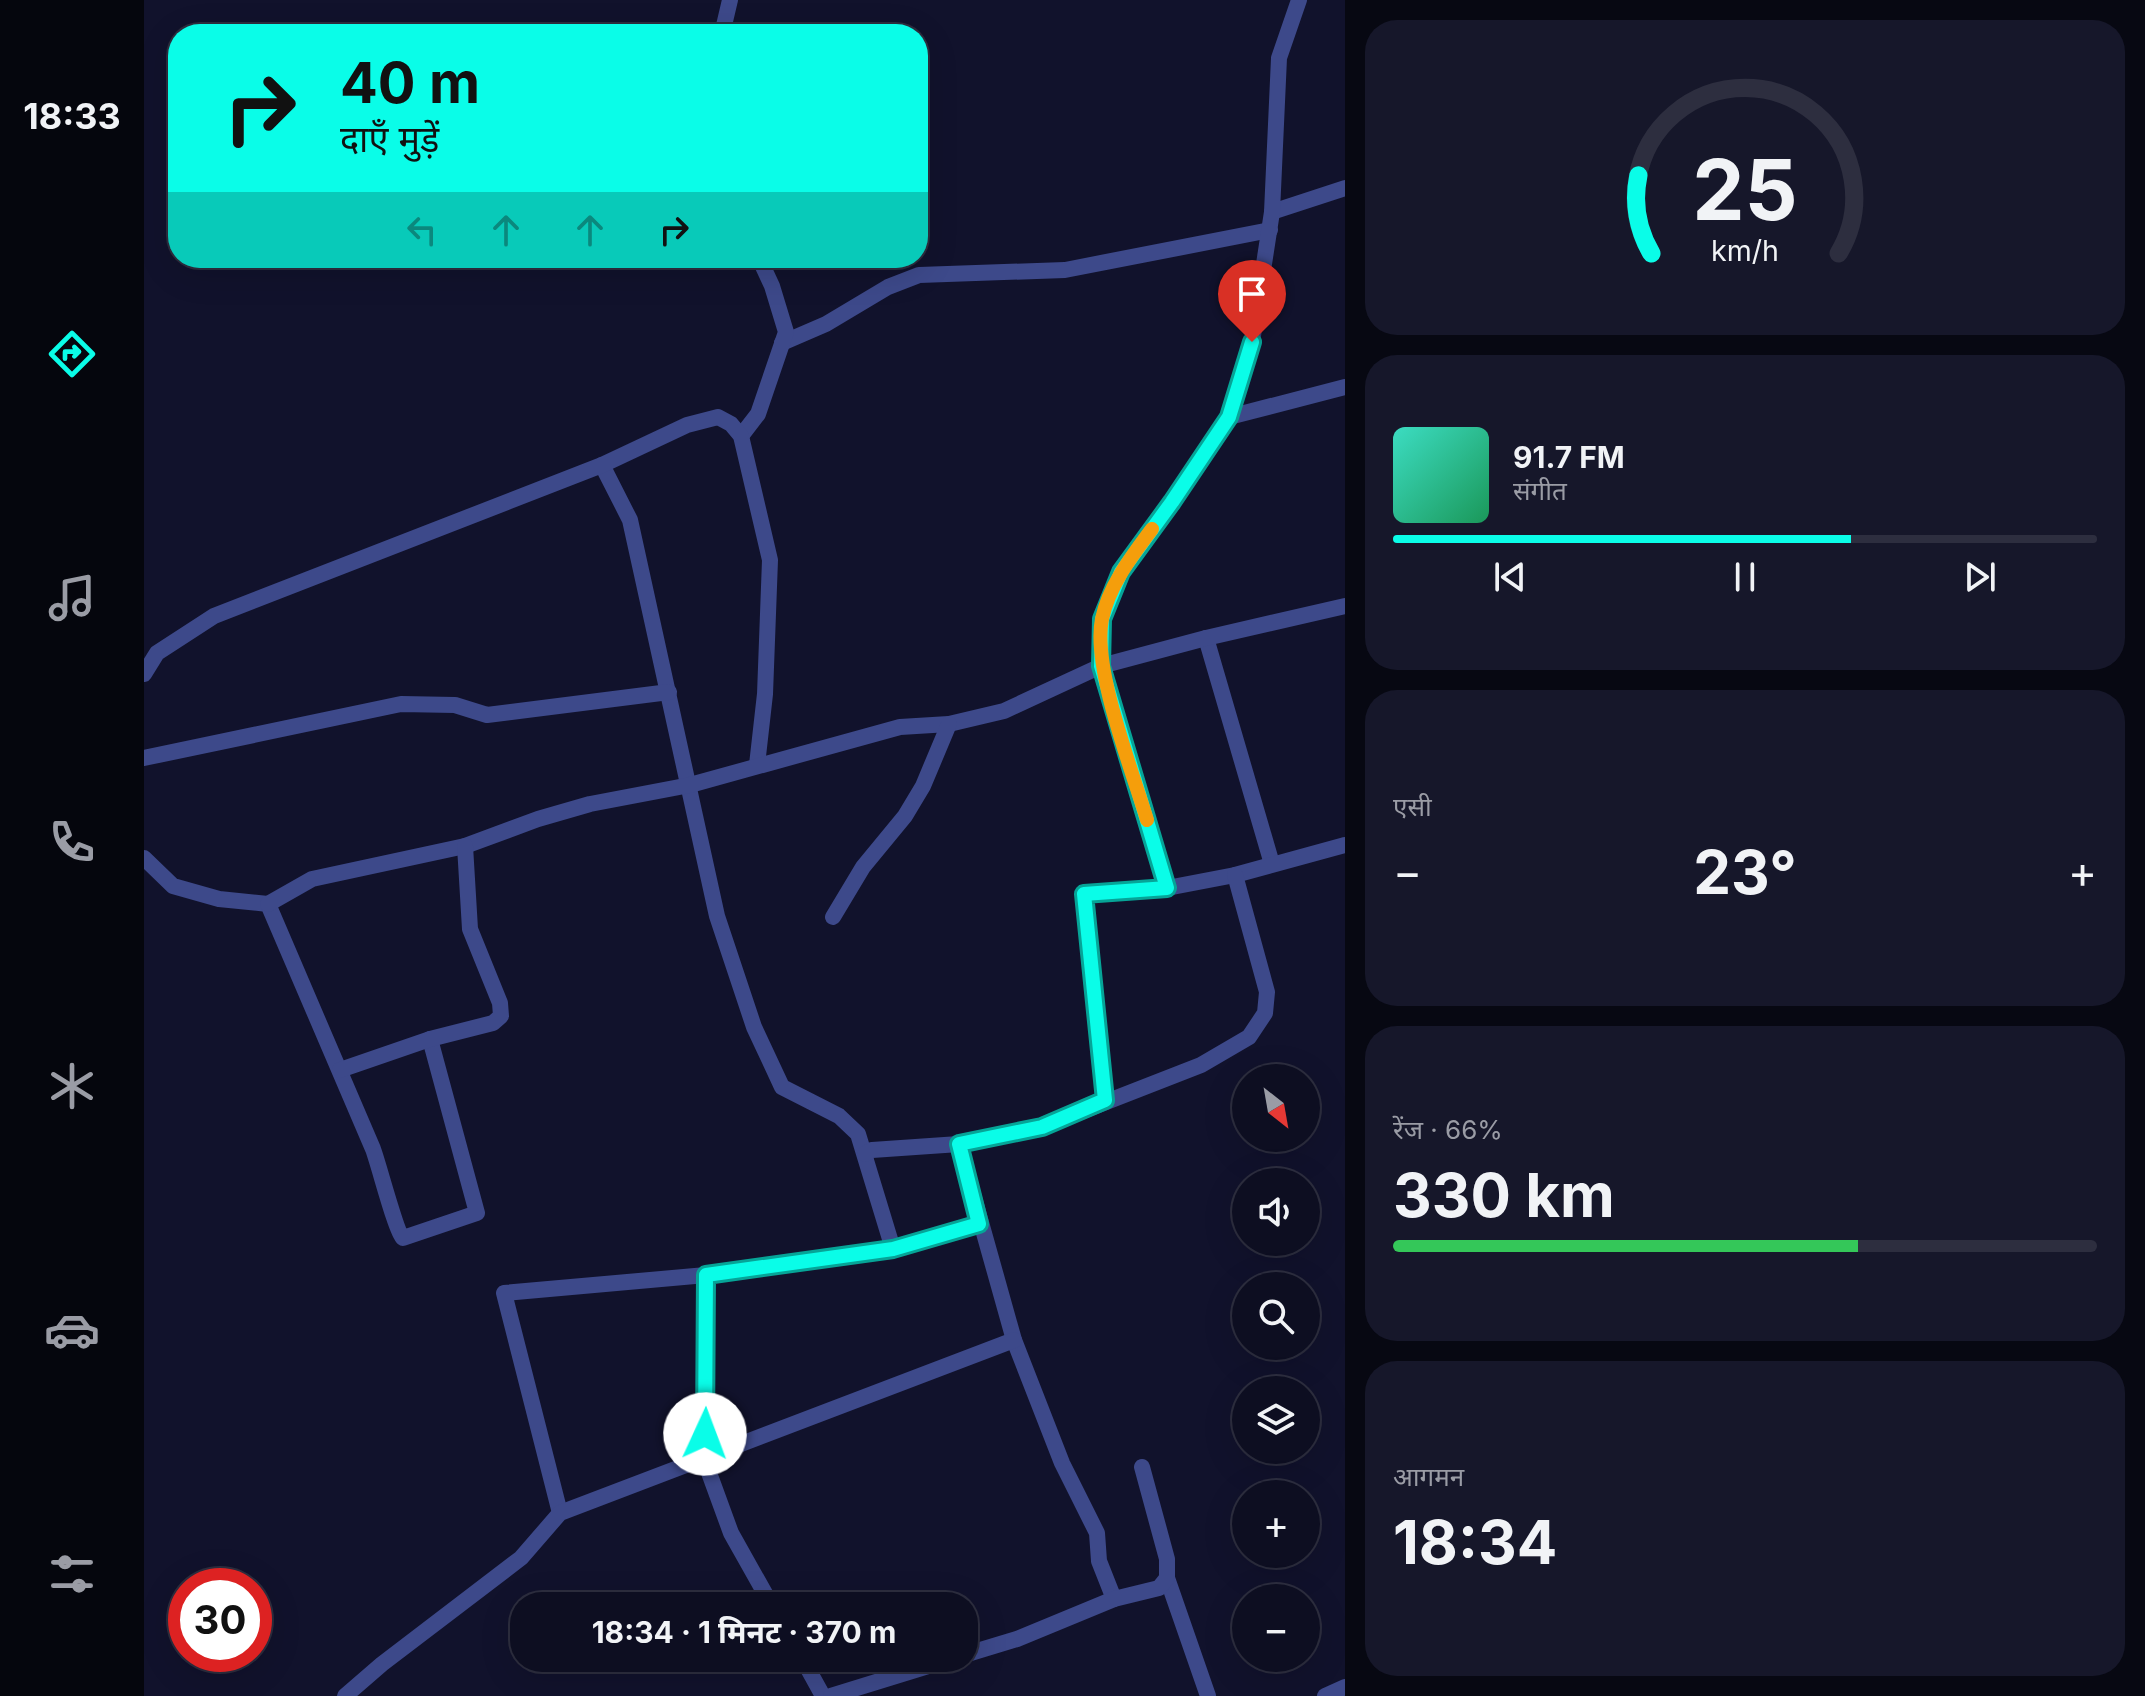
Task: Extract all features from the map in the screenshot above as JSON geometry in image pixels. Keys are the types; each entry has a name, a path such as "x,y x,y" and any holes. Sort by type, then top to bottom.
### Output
{"street":[{"path":"724,24 730,0"},
{"path":"1167,888 1101,666 1102,619 1121,572 1229,417 1252,342 1272,212 1279,58 1299,0"},
{"path":"1272,212 1345,188"},
{"path":"782,343 826,324 888,287 919,275 1065,270 1270,230"},
{"path":"741,436 758,414 786,332 764,268"},
{"path":"1229,417 1345,387"},
{"path":"144,674 157,653 214,616 602,465 702,420 718,417 731,424 741,436 770,560 765,694 757,765"},
{"path":"602,465 630,520 717,916 754,1027 782,1087 839,1116 858,1134 893,1249"},
{"path":"144,858 173,886 219,899 268,904 312,879 465,846 590,804 690,785 900,727 949,724 1004,711 1101,666 1345,606"},
{"path":"1206,638 1272,864"},
{"path":"144,758 401,704 455,705 487,715 669,692"},
{"path":"833,917 863,867 905,816 923,786 949,724"},
{"path":"1105,1100 1084,894 1167,888 1235,875 1345,845"},
{"path":"340,1070 430,1039 493,1023 501,1016 500,1003 470,929 465,846"},
{"path":"865,1154 872,1150 959,1144 1042,1127 1201,1065 1249,1037 1265,1013 1267,992 1235,875"},
{"path":"268,904 378,1163 399,1235 403,1238 477,1213 430,1039"},
{"path":"959,1144 1014,1340 1062,1463 1097,1533 1099,1561 1114,1599"},
{"path":"560,1513 503,1294 706,1275 893,1249 979,1224"},
{"path":"706,1275 704,1459 731,1533 764,1592"},
{"path":"345,1696 521,1558 560,1513 1014,1340"},
{"path":"1142,1467 1167,1559 1167,1578 1208,1696"},
{"path":"978,1651 1017,1639 1114,1599 1159,1588 1167,1578"},
{"path":"810,1672 823,1696"},
{"path":"831,1696 909,1672"},
{"path":"1325,1696 1345,1687"}],"slow traffic":[{"path":"1147,820 1101,666 1102,619 1121,572 1152,529"}],"route":[{"path":"705,1434 706,1275 893,1249 979,1224 959,1144 1042,1127 1105,1100 1084,894 1167,888 1101,666 1102,619 1121,572 1229,417 1252,342"}]}
